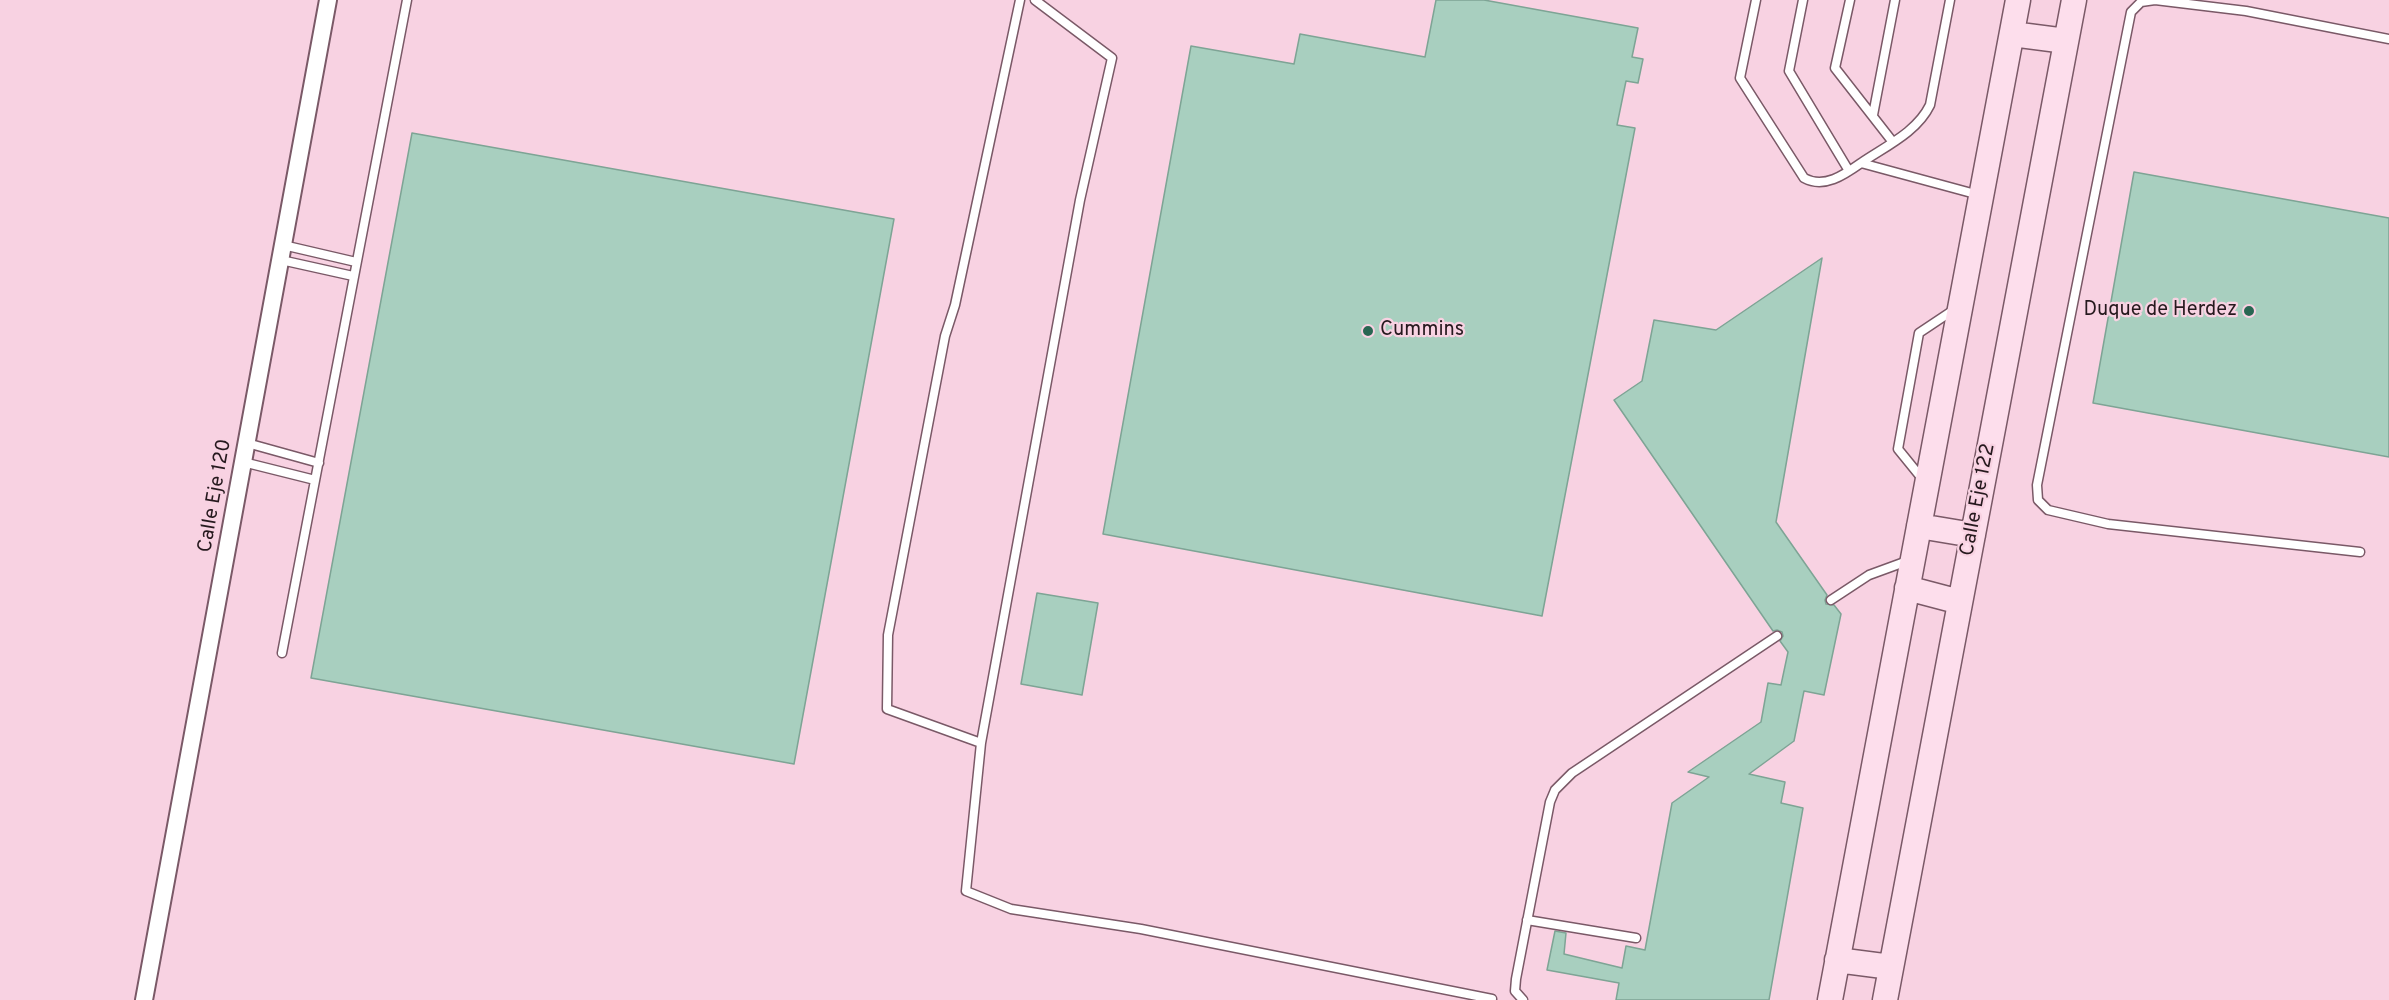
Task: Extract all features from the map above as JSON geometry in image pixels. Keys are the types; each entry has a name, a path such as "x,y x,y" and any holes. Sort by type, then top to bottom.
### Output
{"main road":[{"path":"1830,1000 2018,0"},
{"name":"Calle Eje 122","path":"1885,1000 2074,0"},
{"path":"2012,34 2066,41"},
{"path":"1919,526 1973,535"},
{"path":"1907,588 1960,602"},
{"path":"1837,960 1891,967"}],"street":[{"name":"Calle Eje 120","path":"144,1000 328,0"}],"lane":[{"path":"282,653 407,0"},
{"path":"981,743 887,709 888,634 945,336 955,305 1020,0"},
{"path":"1035,0 1112,58 1080,200 981,743 966,891 1011,909 1141,929 1492,999"},
{"path":"1756,0 1740,78 1804,178 1812,183 1827,182 1849,171 1916,127 1930,105 1950,0"},
{"path":"1803,0 1789,71 1849,171"},
{"path":"1850,0 1835,68 1892,141"},
{"path":"1873,114 1895,0"},
{"path":"2360,552 2108,524 2048,510 2038,500 2037,485 2128,19 2135,7 2148,0 2246,11 2389,39"},
{"path":"1862,163 1981,196"},
{"path":"282,252 356,262"},
{"path":"282,252 353,276"},
{"path":"1927,485 1898,449 1919,333 1961,305"},
{"path":"247,442 319,463"},
{"path":"243,462 315,480"},
{"path":"1831,600 1869,575 1913,559"},
{"path":"1523,1000 1515,991 1516,979 1550,802 1562,781 1777,636"},
{"path":"1527,920 1636,938"}],"building":[{"name":"Cummins","path":"1436,0 1484,0 1638,28 1632,57 1643,59 1638,83 1626,81 1617,125 1635,128 1542,616 1103,534 1191,46 1294,64 1300,34 1425,57"},
{"path":"412,133 894,219 794,764 311,678"},
{"name":"Duque de Herdez","path":"2134,172 2389,218 2389,457 2093,403"},
{"path":"1822,258 1776,522 1827,595 1826,604 1834,605 1841,614 1824,695 1804,691 1794,741 1749,774 1785,782 1781,803 1803,808 1769,1000 1616,1000 1619,983 1547,970 1555,931 1566,933 1564,954 1622,968 1626,946 1645,950 1672,803 1709,777 1688,772 1761,722 1768,683 1781,685 1788,652 1780,641 1783,636 1782,632 1773,631 1614,400 1642,381 1654,320 1716,330"},
{"path":"1037,593 1098,603 1082,695 1021,684"}],"place":[{"name":"Duque de Herdez","path":"2249,311"},
{"name":"Cummins","path":"1368,331"}]}
